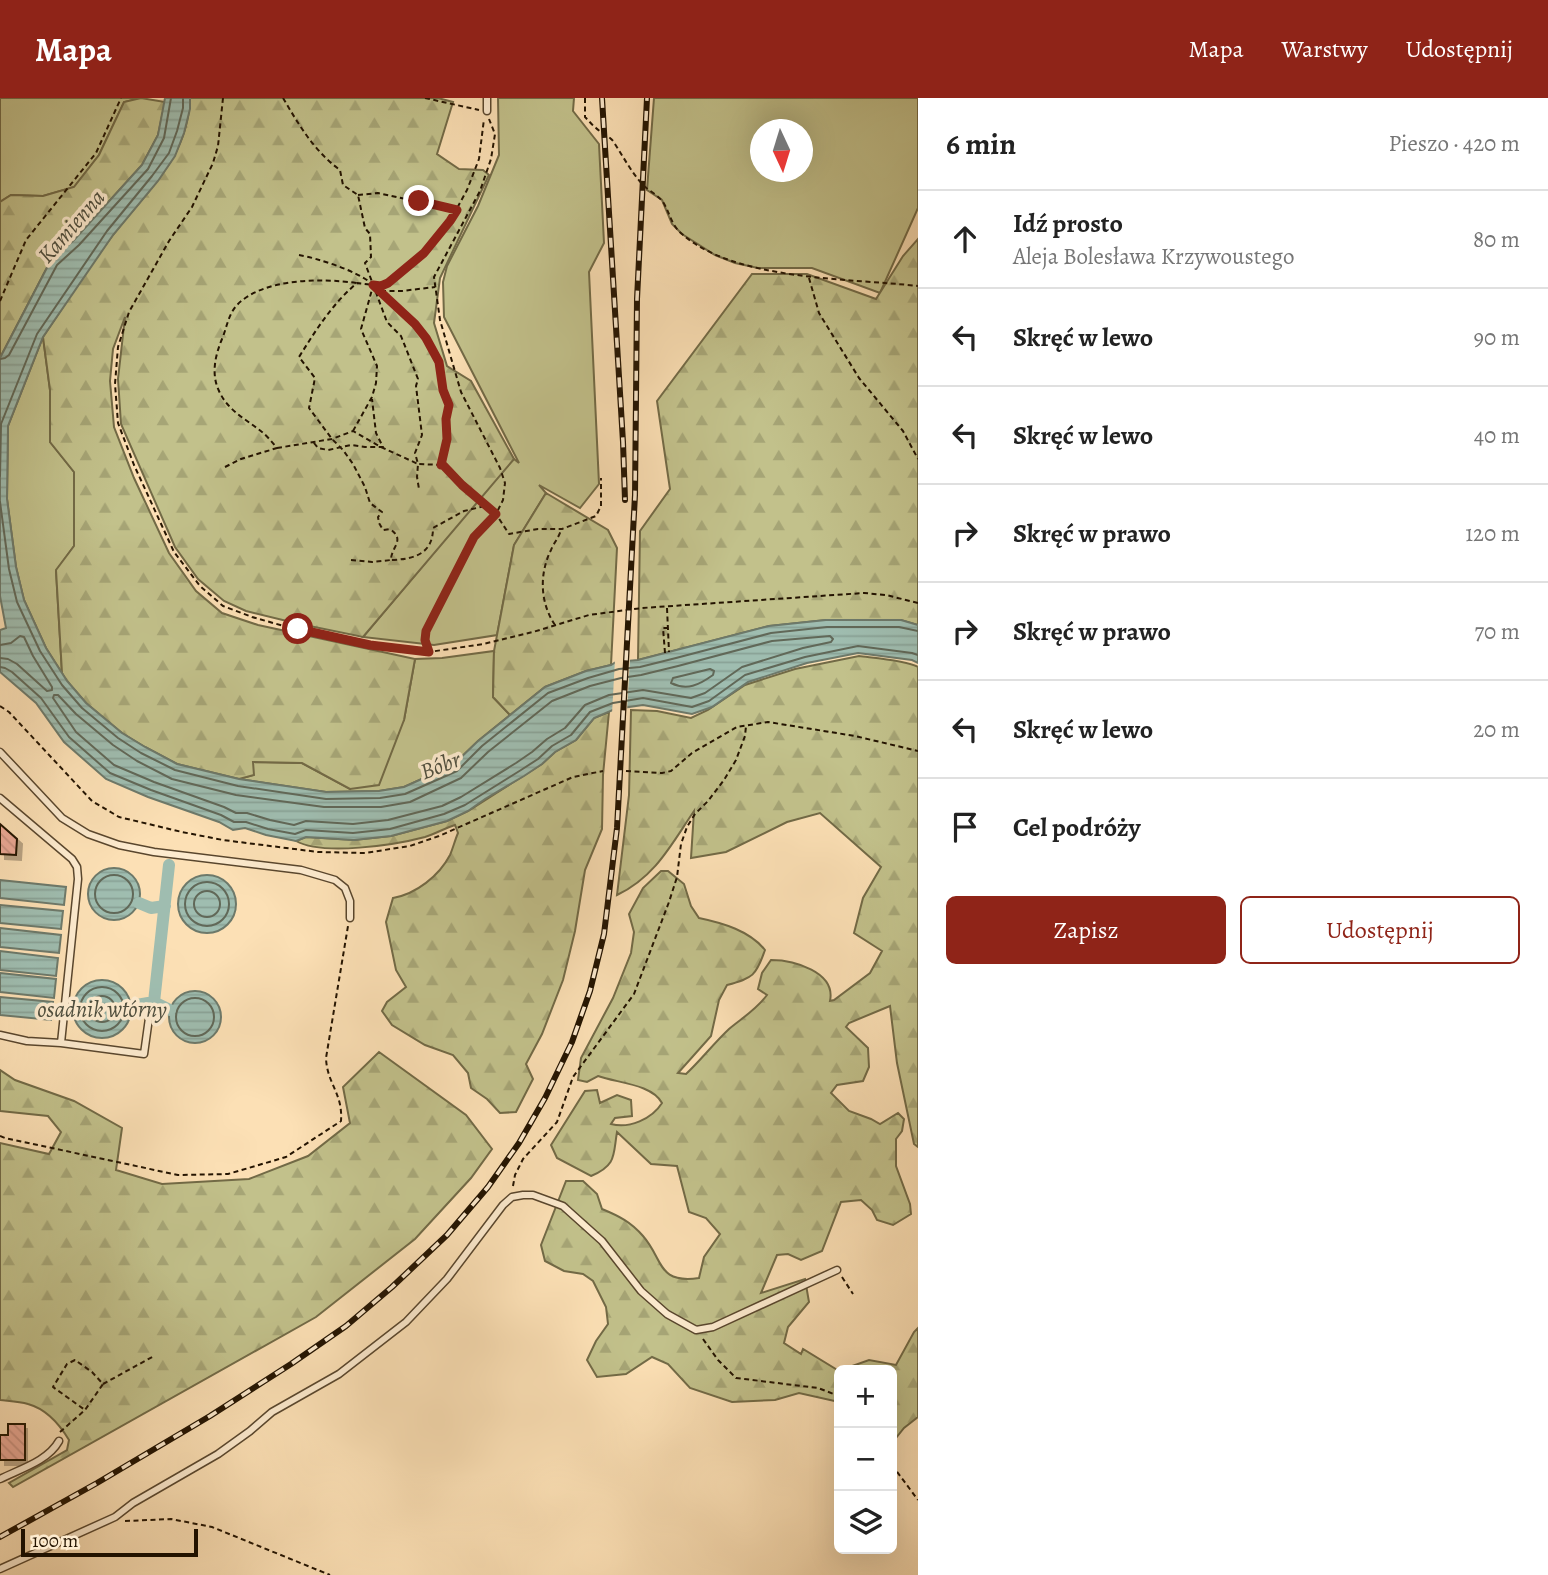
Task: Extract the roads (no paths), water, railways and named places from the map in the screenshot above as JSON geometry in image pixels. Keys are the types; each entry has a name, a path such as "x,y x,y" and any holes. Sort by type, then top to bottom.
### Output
{"lane":[{"path":"487,98 487,111"},
{"path":"0,752 62,818 88,834 119,845 154,852 301,870 335,880 345,888 350,901 350,918"},
{"path":"0,799 72,859 77,867 61,1043"},
{"path":"0,1035 27,1041 144,1054 149,1017"},
{"path":"0,1569 115,1517 133,1503 218,1454 272,1412 339,1374 406,1322 447,1279 512,1197 533,1195 563,1206 602,1241 641,1291 667,1314 696,1330 712,1327 837,1270"},
{"path":"0,1479 41,1459 55,1449 58,1438"}],"water":[{"path":"165,98 190,98 184,133 175,156 113,235 43,337 8,426 7,499 16,567 24,600 46,648 67,681 86,703 122,733 177,764 239,779 326,792 379,791 404,787 453,765 478,741 545,687 616,662 638,660 769,626 826,620 901,620 918,625 918,663 858,653 807,663 748,682 712,707 692,714 643,705 615,709 594,718 576,740 468,811 447,821 391,836 354,840 306,837 296,841 245,828 233,830 219,822 106,779 64,742 36,703 0,672 0,630 6,628 0,596 0,358 51,260 74,240 142,165 158,135"},
{"path":"114,868 124,870 132,876 138,884 138,904 132,912 124,918 114,920 104,918 96,912 90,904 88,894 90,884 96,876 104,870"},
{"path":"207,875 223,880 231,888 236,904 231,920 223,928 207,933 191,928 183,920 178,904 183,888 191,880"},
{"path":"0,880 66,887 64,905 0,898"},
{"path":"0,905 63,911 61,929 0,923"},
{"path":"0,928 61,935 59,953 0,947"},
{"path":"0,951 58,958 56,976 0,970"},
{"path":"0,973 56,979 54,998 0,992"},
{"name":"osadnik wtórny","path":"102,980 113,982 126,993 131,1009 129,1020 118,1033 102,1038 91,1036 78,1025 73,1009 75,998 86,985"},
{"name":"osadnik wtórny","path":"195,991 205,993 213,999 219,1007 219,1027 213,1035 205,1041 195,1043 185,1041 177,1035 171,1027 169,1017 171,1007 177,999 185,993"},
{"path":"0,997 53,1002 51,1020 0,1015"}],"waterway":[{"path":"154,1002 169,865"},
{"path":"139,903 151,908 165,906"},
{"path":"131,1006 154,1002 170,1010"}],"railway":[{"path":"602,98 625,500"},
{"path":"0,1537 210,1416 346,1326 392,1287 447,1235 488,1187 519,1143 545,1098 572,1042 590,991 604,934 617,828 635,495 637,299 647,98"}],"water label":[{"name":"Kamienna","path":"71,226"},
{"name":"Bóbr","path":"440,765"}]}
